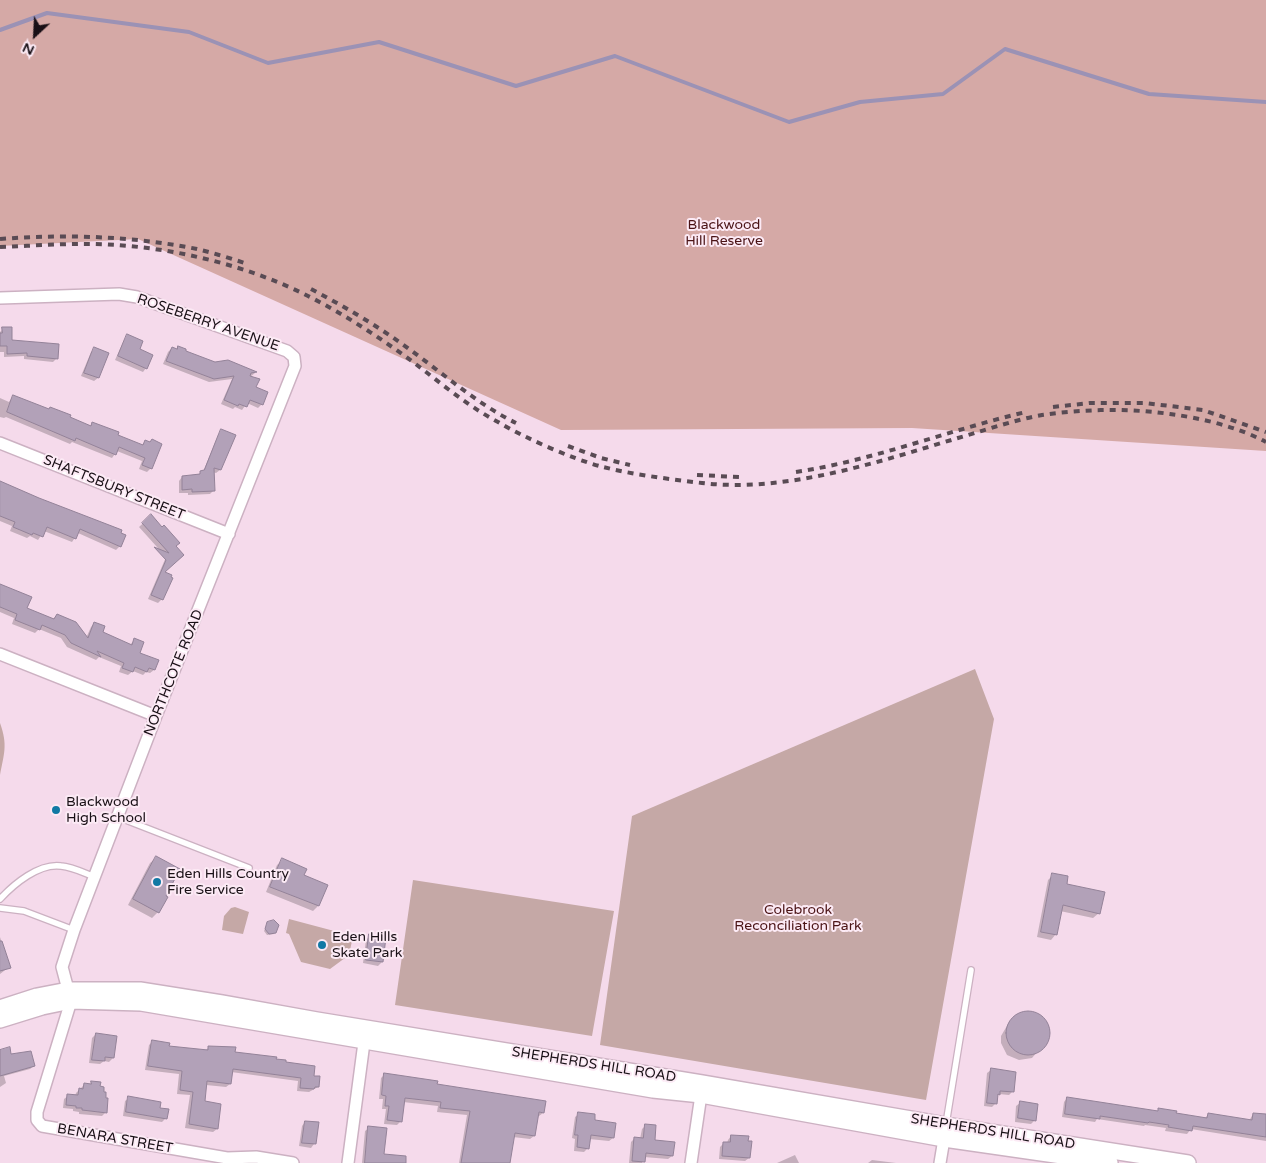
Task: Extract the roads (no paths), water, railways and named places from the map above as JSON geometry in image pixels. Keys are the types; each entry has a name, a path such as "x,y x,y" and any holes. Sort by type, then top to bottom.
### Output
{"main road":[{"name":"SHEPHERDS HILL ROAD","path":"0,1008 37,996 69,996 140,990 365,1035 702,1089 1110,1163"},
{"name":"SHEPHERDS HILL ROAD","path":"0,1020 42,1007 69,996"},
{"name":"SHEPHERDS HILL ROAD","path":"945,1132 1183,1163"}],"street":[{"name":"ROSEBERRY AVENUE","path":"0,298 119,294 137,297 287,351 294,357"},
{"name":"NORTHCOTE ROAD","path":"69,996 62,967 74,930 156,716 295,366 294,357"},
{"name":"SHAFTSBURY STREET","path":"0,443 229,534"},
{"path":"0,654 156,716"},
{"name":"BENARA STREET","path":"69,996 37,1112 37,1120 42,1126 227,1158 256,1157 293,1163"},
{"path":"348,1163 365,1035"},
{"path":"691,1163 702,1089"},
{"path":"940,1163 945,1132"}],"lane":[{"path":"118,817 249,868"},
{"path":"0,899 13,885 37,870 59,865 95,877"},
{"path":"0,908 24,911 74,930"},
{"path":"945,1132 971,970"}],"waterway":[{"path":"0,30 47,13 189,32 268,63 379,42 516,86 615,56 789,122 860,102 943,94 1005,49 1149,94 1266,102"}],"railway":[{"path":"0,239 99,237 148,241 197,249 248,264"},
{"path":"0,247 81,244 138,247 197,257 255,273 308,296 370,332 473,407 521,435 591,463 615,470 652,476 702,483 766,484 831,473 864,465 1000,425 1042,415 1090,410 1154,412 1182,416 1231,428 1266,442"},
{"path":"311,289 385,332 474,398 516,423"},
{"path":"1053,407 1090,403 1145,403 1203,410 1266,432"},
{"path":"796,472 854,460 1026,412"},
{"path":"568,446 601,458 630,465"},
{"path":"697,475 739,477"}],"place":[{"name":"Blackwood High School","path":"56,810"},
{"name":"Eden Hills Country Fire Service","path":"157,882"},
{"name":"Eden Hills Skate Park","path":"322,945"}],"park label":[{"name":"Blackwood Hill Reserve","path":"724,234"},
{"name":"Colebrook Reconciliation Park","path":"798,918"}]}
